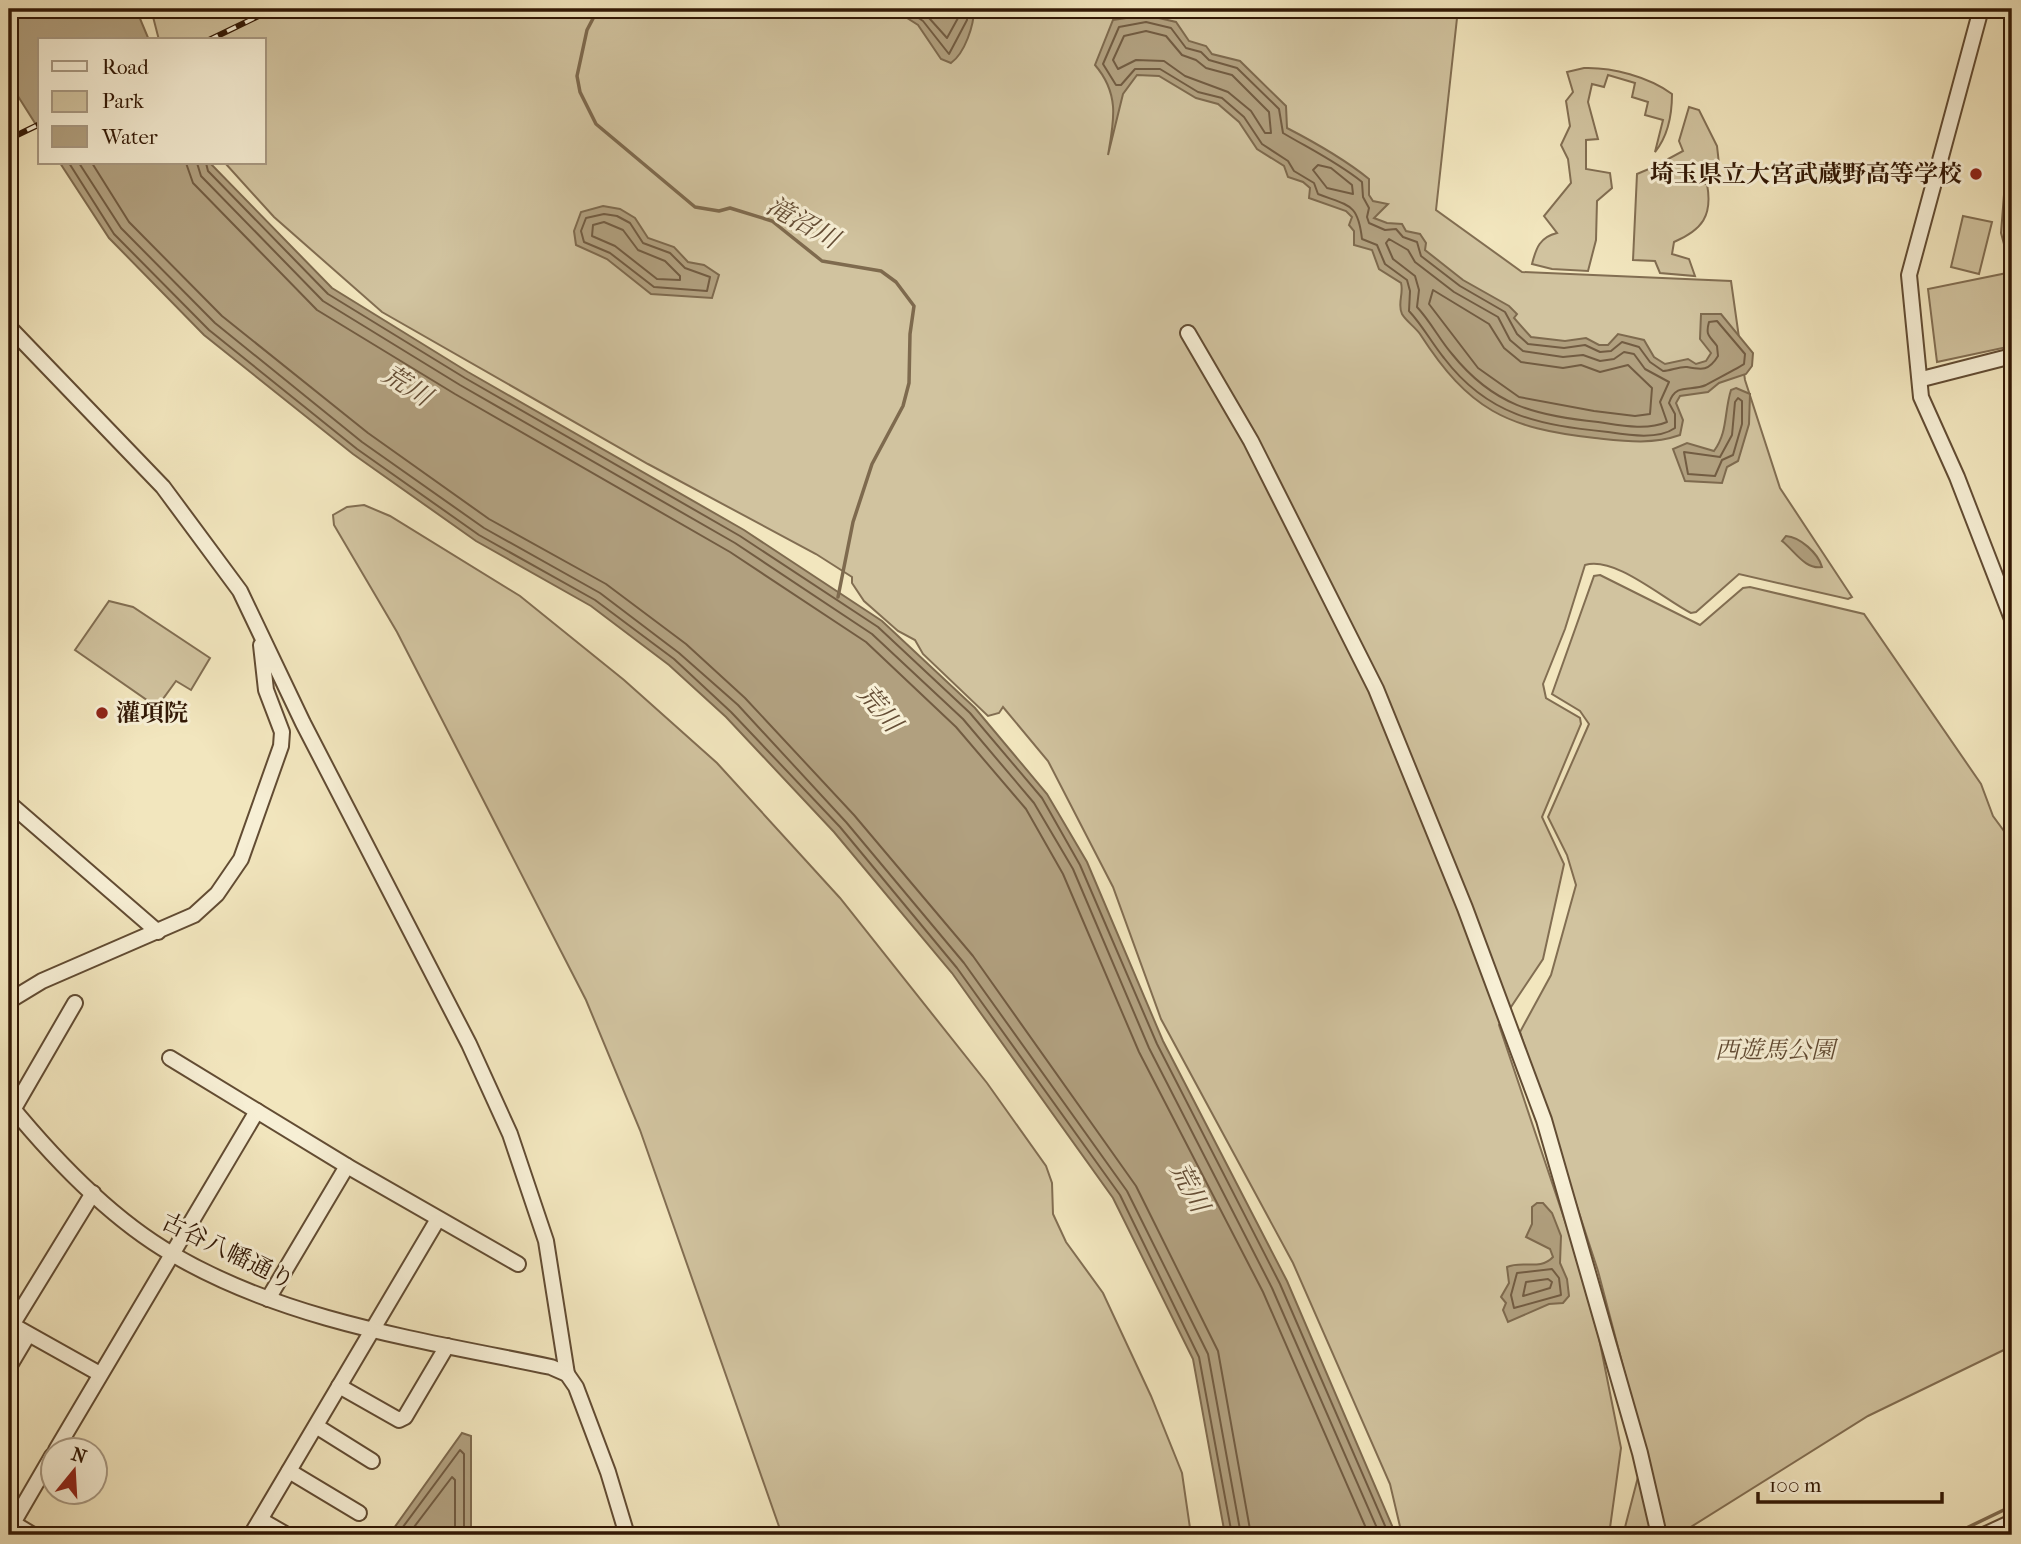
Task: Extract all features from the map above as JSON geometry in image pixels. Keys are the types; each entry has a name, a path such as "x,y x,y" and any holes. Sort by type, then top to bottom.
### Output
{"street":[{"path":"1980,9 1909,275 1922,379 1921,397 1957,477 2012,619"},
{"path":"9,327 115,435 190,521 240,592 261,639 469,1044 510,1135 547,1241 567,1374 586,1409 627,1535"},
{"path":"1188,333 1251,441 1376,690 1465,908 1551,1145 1640,1453 1660,1535"},
{"path":"1922,379 2012,356"},
{"path":"9,1001 43,981 194,915 230,877 241,859 276,768 282,732 266,690 261,639"},
{"path":"9,803 158,932"},
{"path":"10,1110 75,1003"},
{"path":"170,1058 347,1166 517,1264"},
{"name":"古谷八幡通り","path":"10,1110 93,1193 172,1255 268,1298 372,1331 551,1367 567,1374"},
{"path":"64,1436 257,1111"},
{"path":"268,1298 347,1166"},
{"path":"93,1193 10,1324 100,1374"},
{"path":"251,1535 438,1219"},
{"path":"9,1367 28,1335"},
{"path":"339,1386 399,1420 405,1417 447,1346"},
{"path":"316,1426 372,1461"},
{"path":"289,1471 359,1513"},
{"path":"33,1535 11,1526 38,1480"},
{"path":"261,1520 287,1535"},
{"path":"1984,1535 2012,1522"}],"green space":[{"path":"151,9 1458,9 1436,210 1522,272 1731,281 1745,380 1780,488 1852,597 1848,599 1739,574 1696,612 1691,613 1624,572 1597,564 1585,565 1565,629 1543,684 1546,698 1580,718 1581,724 1542,817 1564,864 1543,959 1499,1025 1569,1233 1599,1338 1621,1448 1609,1535 1402,1535 1390,1484 1293,1263 1161,1019 1113,887 1048,761 1003,707 999,713 988,716 923,654 915,640 898,631 864,601 852,583 852,577 816,554 648,464 382,312 274,217 226,164 266,164 266,38 158,38"},
{"path":"1584,68 1630,74 1663,88 1672,94 1670,117 1663,139 1655,152 1663,120 1645,115 1648,102 1632,97 1635,83 1608,75 1604,87 1592,84 1588,102 1598,139 1586,140 1586,169 1610,173 1612,188 1597,201 1596,240 1588,271 1552,269 1532,264 1540,244 1546,237 1557,233 1544,216 1571,183 1568,159 1561,145 1570,126 1566,101 1573,92 1567,72"},
{"path":"1689,107 1699,110 1717,146 1719,164 1689,164 1685,182 1707,184 1707,213 1698,227 1674,242 1672,254 1689,259 1695,276 1660,273 1655,261 1633,260 1637,174 1651,168 1661,170 1668,159 1683,151 1679,141"},
{"path":"2012,168 2012,274 2001,233 2006,169"},
{"path":"1963,216 1992,222 1979,274 1951,267"},
{"path":"2007,273 2012,292 2012,346 1937,362 1928,289"},
{"path":"364,505 390,516 520,596 624,680 717,763 840,898 987,1083 1046,1166 1052,1183 1053,1214 1066,1242 1103,1293 1151,1396 1182,1473 1191,1535 782,1535 640,1130 586,1000 397,632 334,525 333,515 347,507"},
{"name":"西遊馬公園","path":"1600,575 1700,625 1743,588 1750,587 1864,614 1981,784 1993,816 2012,842 2012,1346 1868,1416 1678,1535 1623,1535 1645,1450 1598,1271 1520,1032 1551,975 1576,885 1567,855 1548,817 1589,724 1580,711 1552,694 1594,576"},
{"path":"109,601 133,607 210,658 191,690 176,681 157,707 75,650"}],"water":[{"path":"9,9 136,9 148,38 38,38 38,128 9,82"},
{"path":"893,9 974,9 968,38 951,63 941,59 918,25"},
{"path":"1146,15 1176,22 1189,41 1206,46 1212,54 1240,61 1286,106 1287,128 1329,151 1369,179 1369,195 1373,201 1388,204 1374,218 1387,223 1402,224 1406,231 1420,234 1426,243 1425,250 1463,280 1509,306 1517,314 1514,318 1531,337 1565,341 1586,338 1599,345 1608,345 1618,334 1644,340 1654,357 1665,364 1688,359 1696,364 1706,361 1711,353 1700,339 1701,314 1721,314 1753,353 1752,366 1746,374 1719,383 1708,392 1680,396 1676,403 1683,420 1680,435 1659,440 1627,441 1564,434 1513,421 1492,411 1473,398 1456,381 1404,317 1400,306 1401,283 1379,269 1372,250 1354,245 1354,231 1349,225 1352,217 1346,211 1309,198 1310,188 1303,182 1288,177 1284,166 1257,149 1239,122 1218,104 1196,98 1159,76 1137,75 1123,94 1108,155 1113,119 1112,97 1095,65 1113,20"},
{"name":"荒川","path":"61,164 211,164 332,288 468,372 744,530 882,621 975,708 1047,794 1087,862 1163,1041 1287,1281 1396,1535 1225,1535 1193,1359 1113,1198 952,973 834,832 726,717 669,665 591,606 476,541 353,454 204,335 109,238"},
{"path":"603,206 620,209 635,218 648,238 674,247 688,262 704,265 719,275 712,298 651,294 607,259 576,245 574,231 581,212"},
{"path":"1736,388 1750,394 1749,424 1738,461 1727,467 1722,483 1685,481 1673,449 1687,443 1714,451 1724,429 1731,390"},
{"path":"1786,536 1797,539 1808,547 1817,556 1822,567 1810,565 1800,558 1782,541"},
{"path":"1543,1203 1552,1213 1561,1236 1560,1263 1567,1279 1569,1296 1563,1303 1549,1304 1508,1322 1503,1310 1506,1303 1501,1297 1509,1283 1507,1267 1542,1263 1553,1257 1550,1249 1526,1237 1532,1224 1532,1207"},
{"path":"462,1433 471,1436 471,1535 389,1535"}],"waterway":[{"name":"滝沼川","path":"598,9 587,30 577,76 580,92 596,124 695,207 719,211 730,208 772,221 822,261 881,271 896,282 914,306 910,334 909,383 903,406 872,464 853,522 838,597"},
{"path":"1952,1535 2012,1506"}],"railway":[{"path":"213,38 273,9"},
{"path":"9,139 38,125"}],"place":[{"name":"埼玉県立大宮武蔵野高等学校","path":"1976,174"},
{"name":"灌項院","path":"102,713"}]}
